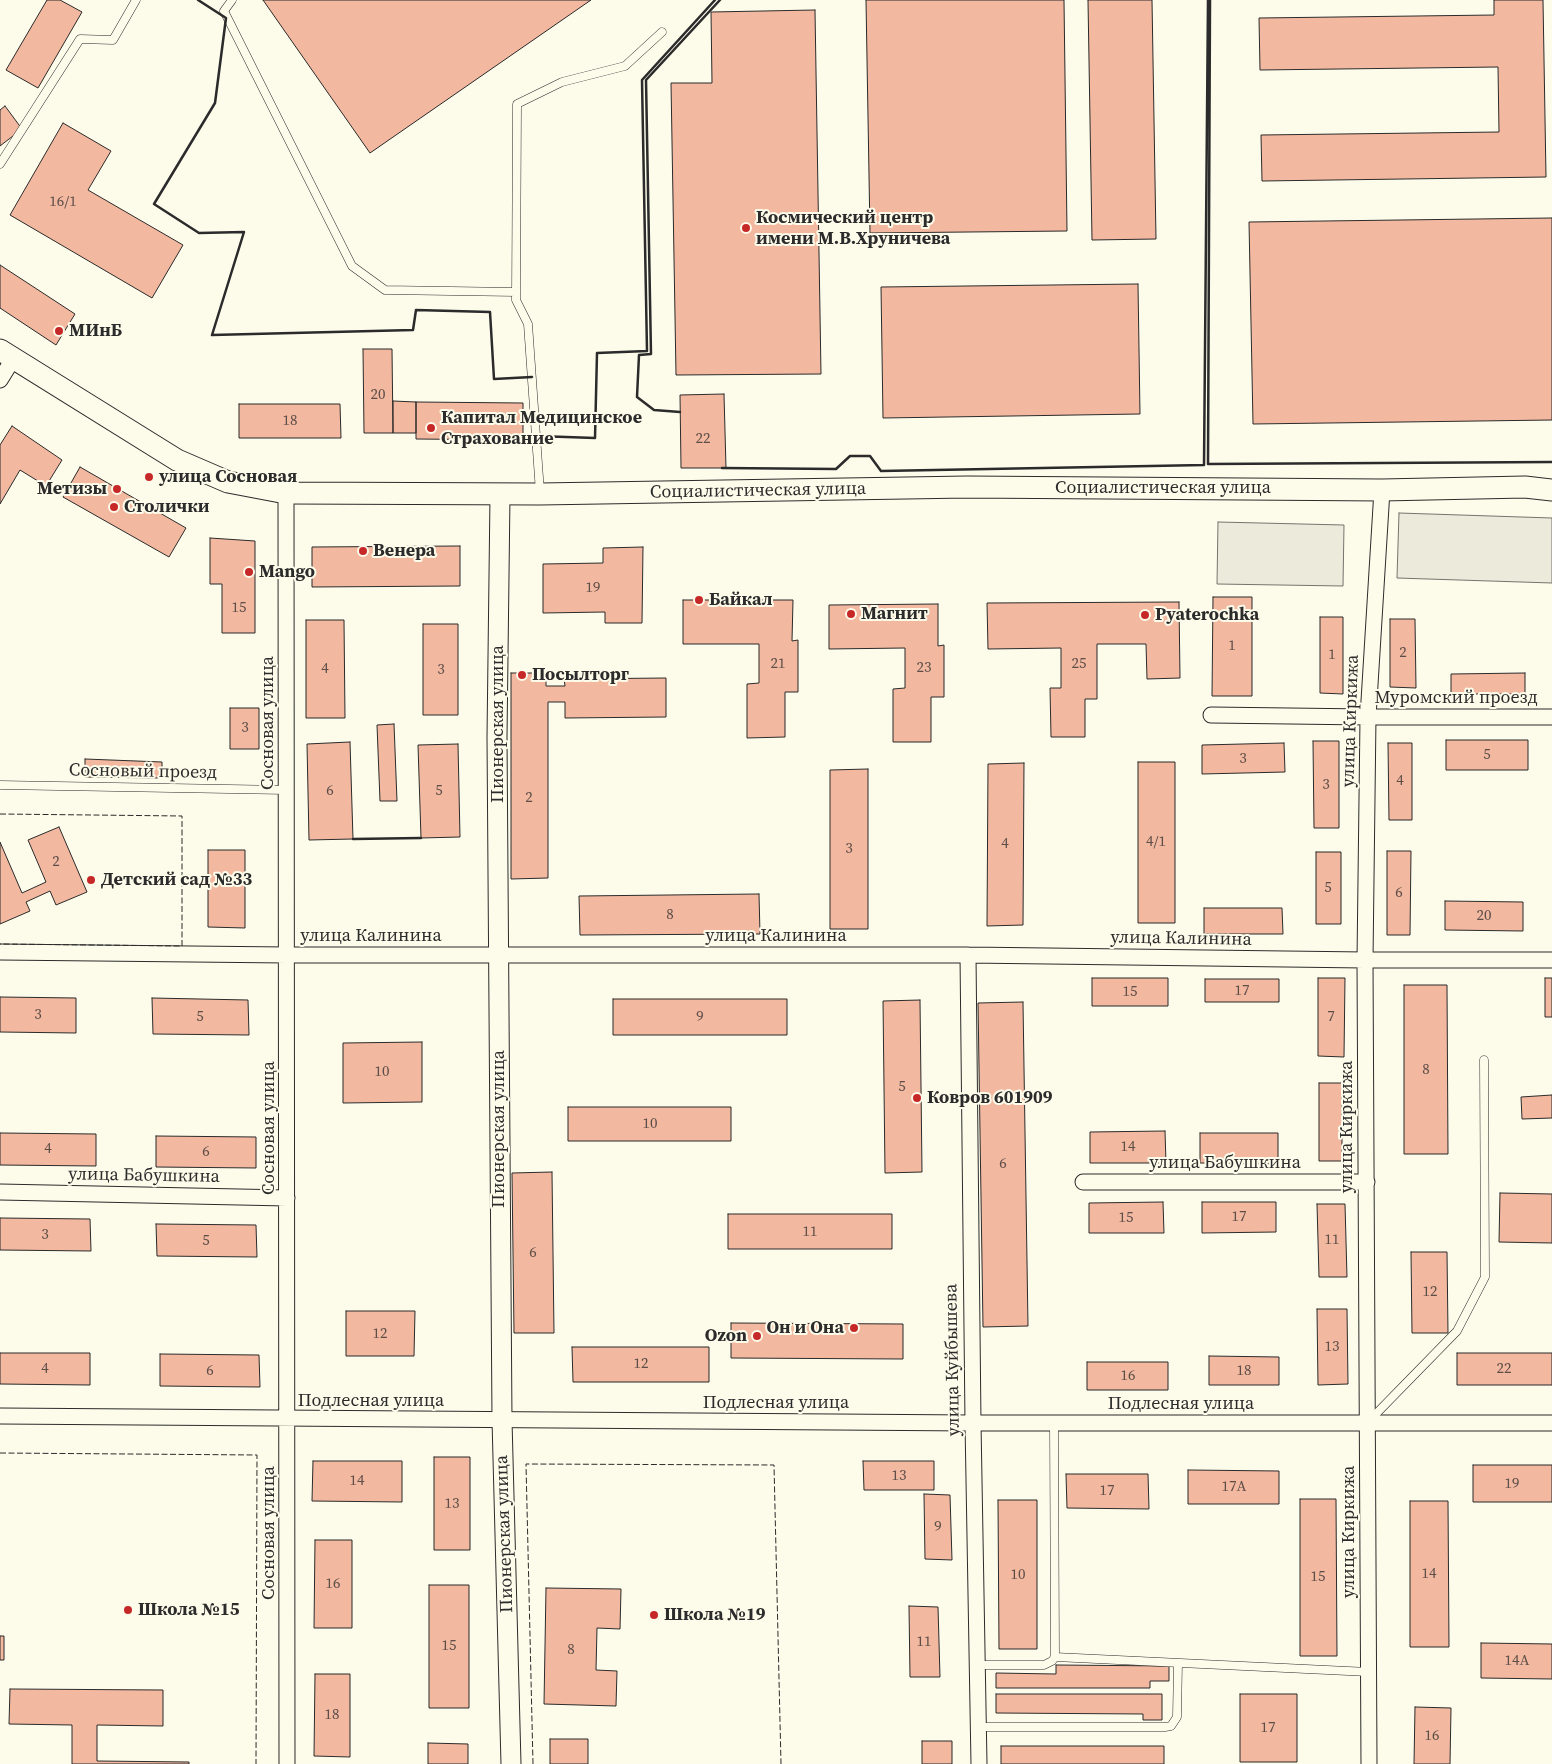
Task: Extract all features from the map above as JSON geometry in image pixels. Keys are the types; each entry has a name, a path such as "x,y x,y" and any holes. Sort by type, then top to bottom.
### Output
{"main road":[{"name":"Социалистическая улица","path":"7,354 178,460 228,482 286,492 500,495 967,487 1382,490 1525,487 1552,490"}],"street":[{"path":"0,380 7,354"},
{"name":"улица Киркижа","path":"1369,1764 1365,960 1368,717 1382,490"},
{"name":"Сосновая улица","path":"286,492 287,1764"},
{"name":"Пионерская улица","path":"500,495 497,736 502,1420 511,1764"},
{"name":"Муромский проезд","path":"1211,715 1552,717"},
{"name":"улица Калинина","path":"0,952 287,955 968,955 1365,960 1552,960"},
{"name":"улица Куйбышева","path":"968,955 979,1764"},
{"name":"улица Бабушкина","path":"1083,1182 1366,1182"},
{"name":"улица Бабушкина","path":"0,1192 288,1198"},
{"name":"Подлесная улица","path":"0,1416 973,1423 1552,1423"}],"lane":[{"path":"0,164 80,39 113,40 136,0"},
{"path":"232,0 224,11 352,266 385,290 516,292"},
{"path":"540,494 528,324 516,300 516,104 562,82 625,66 662,32"},
{"name":"Сосновый проезд","path":"0,785 286,790"},
{"path":"1368,1422 1457,1331 1485,1277 1484,1060"},
{"path":"978,1665 1044,1665 1055,1657 1054,1423"},
{"path":"1055,1657 1369,1672"},
{"path":"979,1727 1170,1726 1177,1717 1178,1663"}],"shaded area":[{"path":"1399,513 1552,518 1552,583 1397,578"},
{"path":"1218,522 1344,525 1343,586 1217,584"}],"building":[{"path":"47,0 60,0 82,12 38,88 6,70"},
{"path":"263,0 591,0 370,153"},
{"path":"866,0 1064,0 1067,231 870,233"},
{"path":"1088,0 1152,0 1156,239 1092,240"},
{"path":"1494,0 1543,0 1546,177 1262,181 1261,135 1499,132 1498,67 1260,70 1259,18 1494,15"},
{"name":"Космический центр имени М.В.Хруничева","path":"815,10 821,374 676,375 671,83 712,83 711,12"},
{"path":"5,106 22,129 0,146 0,110"},
{"path":"63,123 111,151 88,190 183,245 152,298 10,215"},
{"path":"1552,218 1552,420 1253,424 1249,222"},
{"path":"0,265 75,314 56,345 0,308"},
{"path":"1138,284 1140,414 883,418 881,287"},
{"path":"363,349 392,349 393,433 364,433"},
{"path":"724,394 726,468 681,468 680,395"},
{"path":"393,401 416,402 416,433 393,433"},
{"path":"416,402 523,403 523,440 416,439"},
{"path":"239,404 340,404 341,438 239,438"},
{"path":"12,426 62,460 46,486 20,470 0,504 0,445"},
{"path":"80,467 186,528 169,557 63,497"},
{"path":"210,538 255,541 255,633 222,633 222,584 210,584"},
{"path":"460,546 460,586 312,587 312,547"},
{"path":"643,547 642,623 605,623 605,612 543,613 543,564 603,563 603,548"},
{"path":"1213,597 1252,597 1252,696 1212,696"},
{"path":"683,600 793,600 792,641 798,640 798,692 785,692 785,737 747,738 747,684 759,683 759,644 683,644"},
{"path":"1179,602 1180,678 1147,679 1146,644 1097,644 1097,699 1085,699 1085,737 1051,737 1050,688 1061,688 1061,648 988,649 987,603"},
{"path":"938,604 938,646 944,645 944,697 931,697 931,742 893,742 893,689 905,688 905,648 829,649 829,605"},
{"path":"1320,617 1343,617 1343,694 1320,693"},
{"path":"1390,619 1415,619 1416,688 1390,687"},
{"path":"306,620 344,620 345,718 306,718"},
{"path":"423,624 458,624 458,715 423,715"},
{"path":"511,673 546,673 546,686 565,686 564,679 666,678 666,717 565,718 565,702 548,702 548,878 511,879"},
{"path":"1525,673 1525,694 1451,694 1451,674"},
{"path":"230,708 259,708 259,749 230,749"},
{"path":"394,724 397,801 380,801 377,725"},
{"path":"1446,740 1528,740 1528,770 1446,770"},
{"path":"1313,741 1339,741 1339,828 1314,828"},
{"path":"350,742 353,839 309,840 307,744"},
{"path":"1284,743 1285,772 1202,774 1202,745"},
{"path":"1388,743 1412,743 1412,820 1389,820"},
{"path":"458,744 460,837 421,838 418,745"},
{"path":"85,759 162,762 162,778 85,777"},
{"path":"1138,762 1175,762 1175,923 1138,923"},
{"path":"1024,763 1023,925 987,926 988,764"},
{"path":"868,769 868,929 830,929 830,770"},
{"path":"59,827 87,892 56,905 50,891 26,902 30,911 0,924 0,842 22,893 46,882 28,840"},
{"path":"208,850 245,850 245,928 208,927"},
{"path":"1387,851 1411,851 1410,935 1387,935"},
{"path":"1316,852 1341,852 1341,924 1316,924"},
{"path":"759,894 760,934 580,935 579,896"},
{"path":"1445,901 1523,902 1523,931 1445,930"},
{"path":"1204,908 1282,908 1283,934 1204,934"},
{"path":"1092,978 1168,978 1168,1006 1092,1006"},
{"path":"1318,978 1345,978 1344,1057 1318,1056"},
{"path":"1545,978 1552,978 1552,1017 1545,1017"},
{"path":"1205,979 1279,979 1279,1002 1205,1002"},
{"path":"1404,985 1447,985 1448,1154 1404,1154"},
{"path":"0,997 76,998 76,1033 0,1032"},
{"path":"152,998 248,1000 249,1035 153,1034"},
{"path":"613,999 787,999 787,1035 613,1035"},
{"path":"920,1000 922,1172 885,1173 883,1001"},
{"path":"1023,1002 1028,1326 983,1327 978,1003"},
{"path":"422,1042 422,1102 343,1103 343,1043"},
{"path":"1319,1083 1342,1083 1342,1161 1319,1161"},
{"path":"1552,1095 1552,1118 1522,1119 1521,1097"},
{"path":"568,1107 731,1107 731,1141 568,1141"},
{"path":"1165,1131 1166,1163 1090,1163 1090,1132"},
{"path":"0,1133 96,1134 96,1166 0,1165"},
{"path":"1200,1133 1278,1133 1278,1164 1200,1163"},
{"path":"156,1136 256,1137 256,1168 156,1167"},
{"path":"552,1172 554,1333 514,1333 512,1173"},
{"path":"1500,1193 1552,1194 1552,1243 1499,1242"},
{"path":"1163,1202 1164,1233 1089,1233 1089,1203"},
{"path":"1202,1202 1276,1202 1276,1232 1202,1233"},
{"path":"1317,1204 1345,1204 1347,1277 1319,1277"},
{"path":"728,1214 892,1214 892,1249 728,1249"},
{"path":"0,1218 90,1219 91,1251 0,1250"},
{"path":"156,1224 256,1225 257,1257 157,1256"},
{"path":"1411,1252 1447,1252 1448,1333 1412,1333"},
{"path":"1317,1309 1347,1309 1348,1384 1318,1385"},
{"path":"346,1311 415,1311 414,1356 346,1356"},
{"path":"731,1323 903,1324 903,1359 731,1358"},
{"path":"572,1347 709,1347 709,1382 573,1382"},
{"path":"0,1353 90,1353 90,1385 0,1384"},
{"path":"1457,1353 1552,1353 1552,1385 1457,1385"},
{"path":"160,1354 259,1355 260,1387 160,1386"},
{"path":"1209,1356 1279,1357 1279,1385 1209,1385"},
{"path":"1087,1362 1168,1362 1168,1390 1087,1390"},
{"path":"434,1457 470,1457 470,1550 434,1550"},
{"path":"313,1461 402,1461 402,1502 312,1501"},
{"path":"863,1461 934,1461 934,1490 864,1490"},
{"path":"1473,1465 1552,1465 1552,1502 1473,1502"},
{"path":"1188,1470 1279,1471 1279,1504 1188,1504"},
{"path":"1066,1474 1148,1474 1149,1509 1067,1508"},
{"path":"924,1494 950,1495 952,1560 925,1559"},
{"path":"1300,1499 1336,1499 1337,1656 1300,1656"},
{"path":"998,1500 1037,1500 1037,1649 999,1649"},
{"path":"1410,1501 1448,1501 1449,1647 1410,1647"},
{"path":"315,1540 352,1540 352,1628 314,1628"},
{"path":"429,1585 469,1585 469,1708 429,1708"},
{"path":"546,1588 621,1589 620,1629 597,1628 596,1670 617,1671 616,1706 544,1704"},
{"path":"909,1606 938,1607 940,1677 910,1677"},
{"path":"0,1636 4,1636 4,1660 0,1660"},
{"path":"1481,1643 1552,1644 1552,1679 1481,1678"},
{"path":"1056,1665 1169,1666 1169,1681 1150,1681 1150,1688 996,1688 996,1673 1056,1674"},
{"path":"315,1674 350,1674 350,1757 314,1756"},
{"path":"10,1689 163,1690 163,1726 97,1725 97,1761 189,1762 189,1764 72,1764 72,1725 9,1724"},
{"path":"996,1694 1162,1694 1162,1720 1143,1720 1143,1714 996,1713"},
{"path":"1240,1694 1297,1694 1297,1762 1240,1762"},
{"path":"1415,1707 1451,1708 1450,1764 1414,1764"},
{"path":"550,1739 588,1739 588,1764 550,1764"},
{"path":"922,1741 952,1741 952,1764 922,1764"},
{"path":"428,1743 468,1744 468,1764 428,1764"},
{"path":"1001,1746 1164,1746 1164,1764 1001,1764"}],"fence":[{"path":"0,814 182,816 182,946 0,944"},
{"path":"0,1453 257,1455 256,1764"},
{"path":"533,1764 526,1464 774,1465 781,1764"}],"wall":[{"path":"198,0 226,18 215,103 154,204 199,233 244,232 212,335 413,330 416,310 490,312 494,379 532,377"},
{"path":"537,435 595,438 597,353 647,351 642,80 715,0"},
{"path":"680,412 654,410 637,397 639,355 651,354 646,80 720,0"},
{"path":"722,468 836,469 850,456 870,456 881,471 1204,465 1208,0"},
{"path":"1210,0 1208,464 1552,462"},
{"path":"353,839 421,838"}],"place":[{"name":"Космический центр имени М.В.Хруничева","path":"746,228"},
{"name":"МИнБ","path":"59,331"},
{"name":"Капитал Медицинское Страхование","path":"431,428"},
{"name":"улица Сосновая","path":"149,477"},
{"name":"Метизы","path":"117,489"},
{"name":"Столички","path":"114,507"},
{"name":"Венера","path":"363,551"},
{"name":"Mango","path":"249,572"},
{"name":"Байкал","path":"699,600"},
{"name":"Магнит","path":"851,614"},
{"name":"Pyaterochka","path":"1145,615"},
{"name":"Посылторг","path":"522,675"},
{"name":"Детский сад №33","path":"91,880"},
{"name":"Ковров 601909","path":"917,1098"},
{"name":"Он и Она","path":"854,1328"},
{"name":"Ozon","path":"757,1336"},
{"name":"Школа №15","path":"128,1610"},
{"name":"Школа №19","path":"654,1615"}]}
